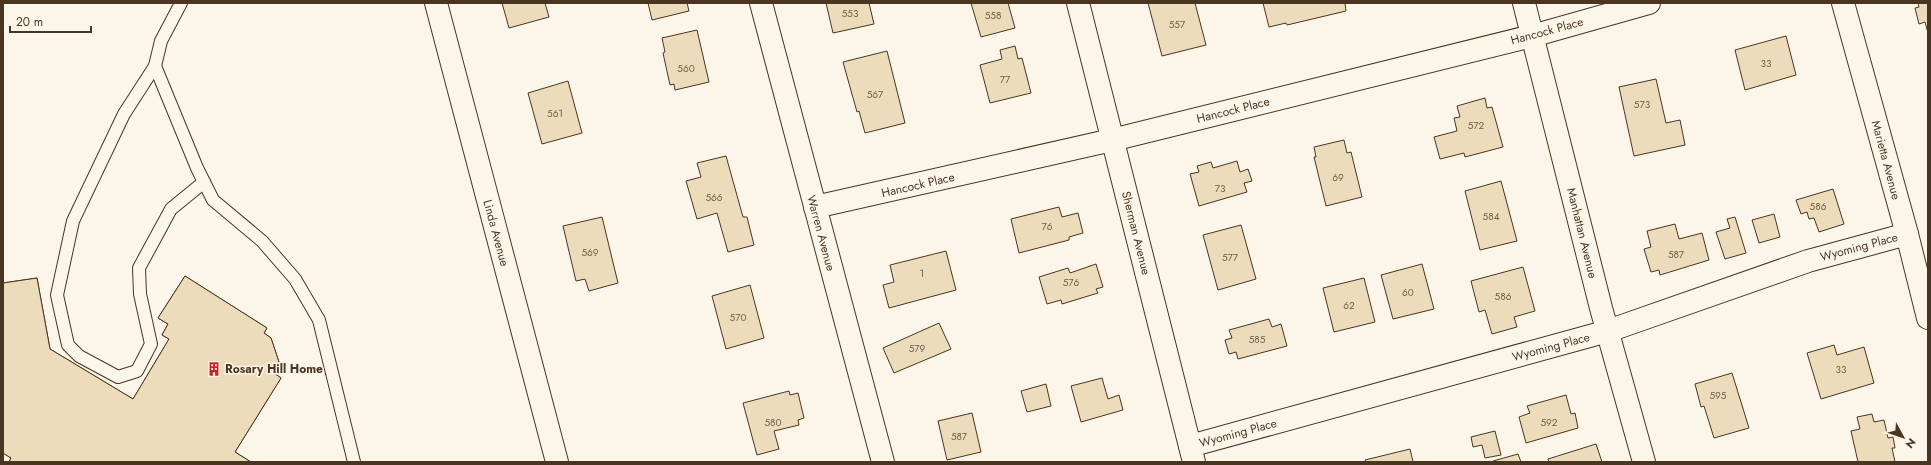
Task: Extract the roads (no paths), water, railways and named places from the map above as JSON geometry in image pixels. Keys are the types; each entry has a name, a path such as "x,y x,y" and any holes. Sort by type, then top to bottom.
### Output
{"street":[{"name":"Linda Avenue","path":"436,3 557,462"},
{"name":"Warren Avenue","path":"761,3 883,462"},
{"name":"Sherman Avenue","path":"1078,3 1192,454"},
{"name":"Manhattan Avenue","path":"1524,3 1608,331 1644,462"},
{"name":"Hancock Place","path":"815,207 1112,140 1532,36 1650,3"},
{"name":"Marietta Avenue","path":"1843,3 1907,234 1928,318"},
{"name":"Wyoming Place","path":"1192,454 1608,331 1808,261 1907,234"}],"lane":[{"path":"181,3 161,41 155,66 124,114 73,221 57,295 68,345 79,356 118,378 137,370 151,344 140,294 139,268 171,209 204,182"},
{"path":"155,66 213,200 262,241 295,279 319,320 354,462"}],"place":[{"name":"Rosary Hill Home","path":"214,369"}]}
